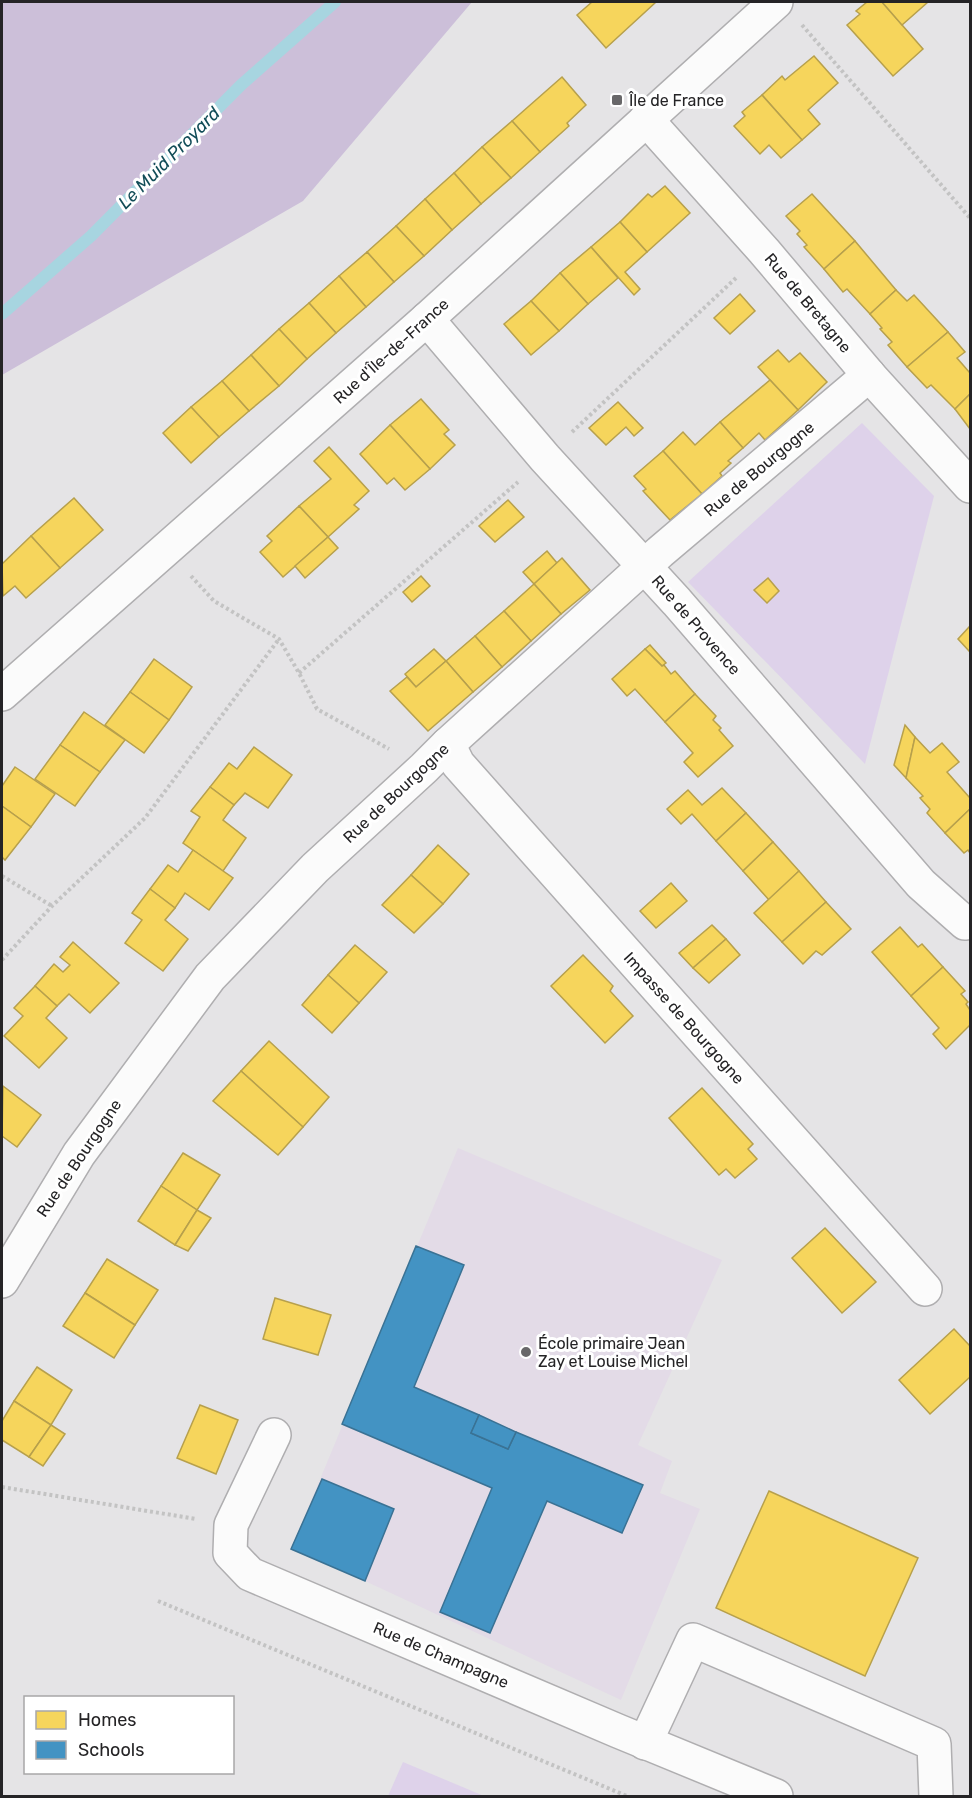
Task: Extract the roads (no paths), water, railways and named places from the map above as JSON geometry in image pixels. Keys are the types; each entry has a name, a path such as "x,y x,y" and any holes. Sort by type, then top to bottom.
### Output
{"street":[{"name":"Rue d'Île-de-France","path":"2,694 427,319 646,119 787,10"},
{"name":"Rue de Bretagne","path":"646,119 764,251 869,375 970,486"},
{"name":"Rue de Provence","path":"427,319 545,458 645,566 921,884 965,922 970,922"},
{"name":"Rue de Bourgogne","path":"2,1281 79,1154 210,977 315,868 448,744 645,566 869,375"},
{"name":"Impasse de Bourgogne","path":"448,744 458,764 925,1289"},
{"name":"Rue de Champagne","path":"274,1435 231,1525 230,1553 250,1574 776,1797"},
{"path":"645,1743 693,1640 934,1744 936,1797"}],"waterway":[{"name":"Le Muid Proyard","path":"2,314 91,236 241,85 335,2"}],"place":[{"name":"Île de France","path":"617,100"},
{"name":"École primaire Jean Zay et Louise Michel","path":"526,1352"}]}
